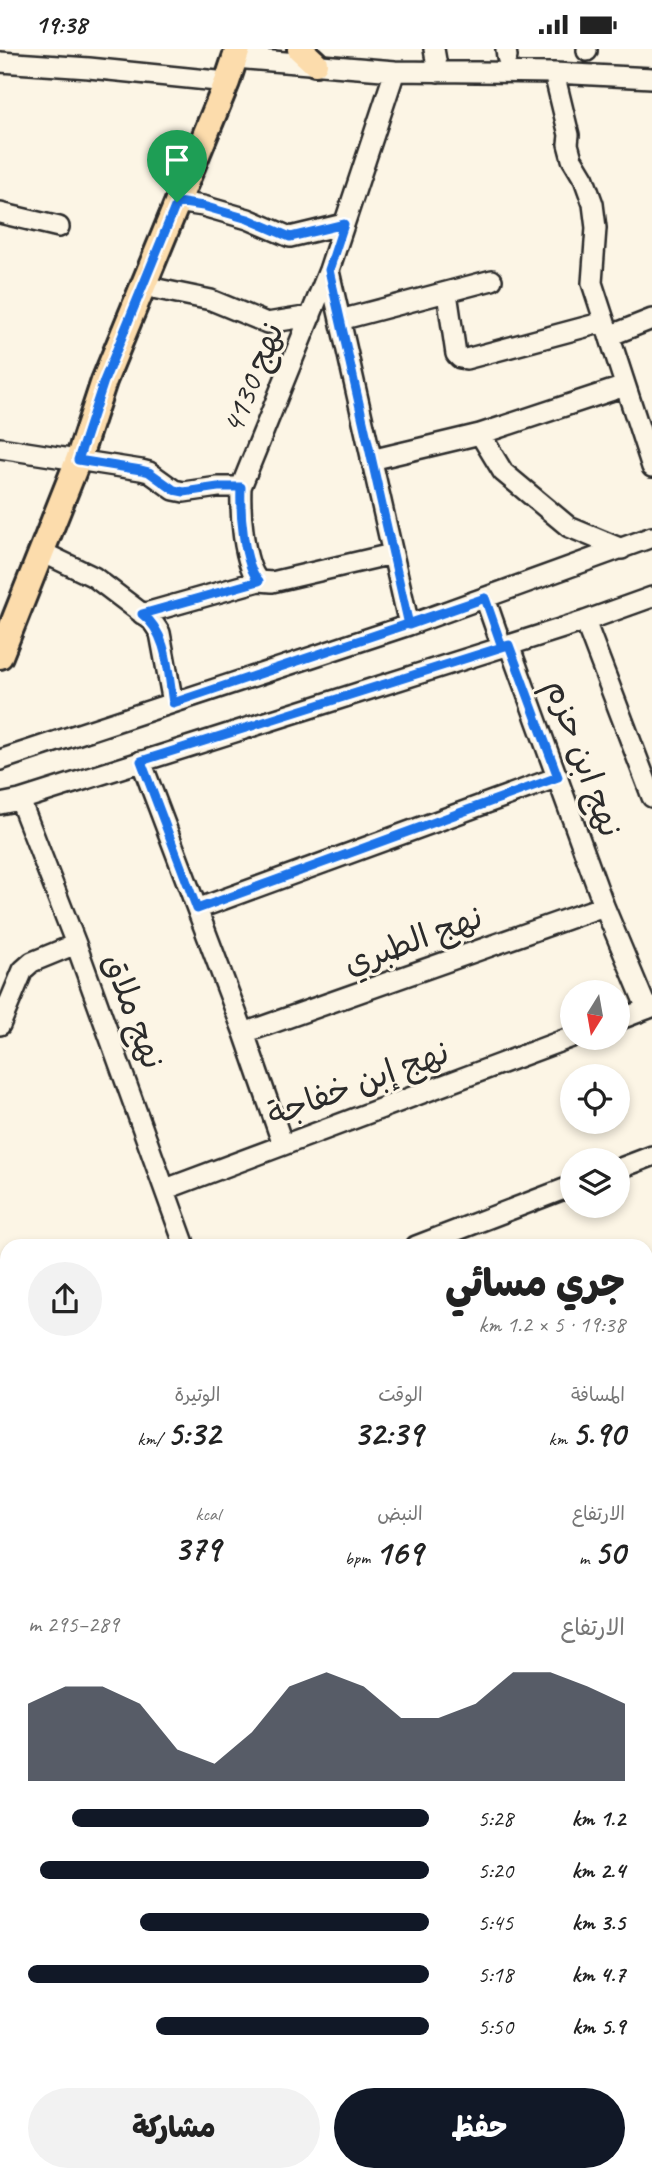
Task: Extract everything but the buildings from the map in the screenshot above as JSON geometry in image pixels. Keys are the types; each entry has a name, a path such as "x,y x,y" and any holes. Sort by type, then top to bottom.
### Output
{"main road":[{"path":"0,656 78,460 104,381 237,53"}],"street":[{"path":"434,49 438,72"},
{"path":"237,53 308,56 395,71 554,73 652,78"},
{"path":"13,58 89,58 227,82"},
{"name":"نهج 4130","path":"259,581 250,570 240,504 241,487 329,270 395,71"},
{"path":"554,73 572,159 584,179 593,204 596,228 591,275 652,467"},
{"path":"177,202 203,206 248,219 290,237 344,224"},
{"path":"0,213 59,227"},
{"path":"329,270 409,625"},
{"path":"340,320 492,280"},
{"path":"143,286 211,300 267,323 311,316"},
{"path":"447,293 456,354 466,359 652,319"},
{"path":"371,460 480,434 625,386"},
{"path":"480,434 503,472 569,527 622,549"},
{"path":"0,448 141,470 149,472 174,490 184,492 241,487"},
{"path":"0,760 409,625 652,537"},
{"path":"40,551 94,577 152,621 160,633 173,703"},
{"path":"142,614 259,581 272,582 392,554"},
{"path":"0,804 20,800 585,621 652,597"},
{"name":"نهج ابن حزم","path":"485,598 558,777 604,906 650,1008"},
{"path":"585,621 652,797"},
{"path":"141,761 244,1033 283,1145"},
{"path":"197,909 558,777"},
{"name":"نهج ملاق","path":"20,800 76,944 183,1239"},
{"name":"نهج الطبري","path":"244,1033 604,906"},
{"path":"0,1025 23,969 76,944"},
{"path":"630,1016 650,1008"},
{"name":"نهج إبن خفاجة","path":"166,1189 560,1041"},
{"path":"630,1164 652,1156"},
{"path":"435,1239 560,1192"}],"route":[{"path":"177,202 104,381 78,460 149,472 174,490 184,492 241,487 240,504 250,570 259,581 142,614 152,621 160,633 173,703 409,625 485,598 502,647 141,761 197,909 558,777 509,645 502,647 485,598 409,625 329,270 344,224 290,237 248,219 203,206 177,202"}]}
